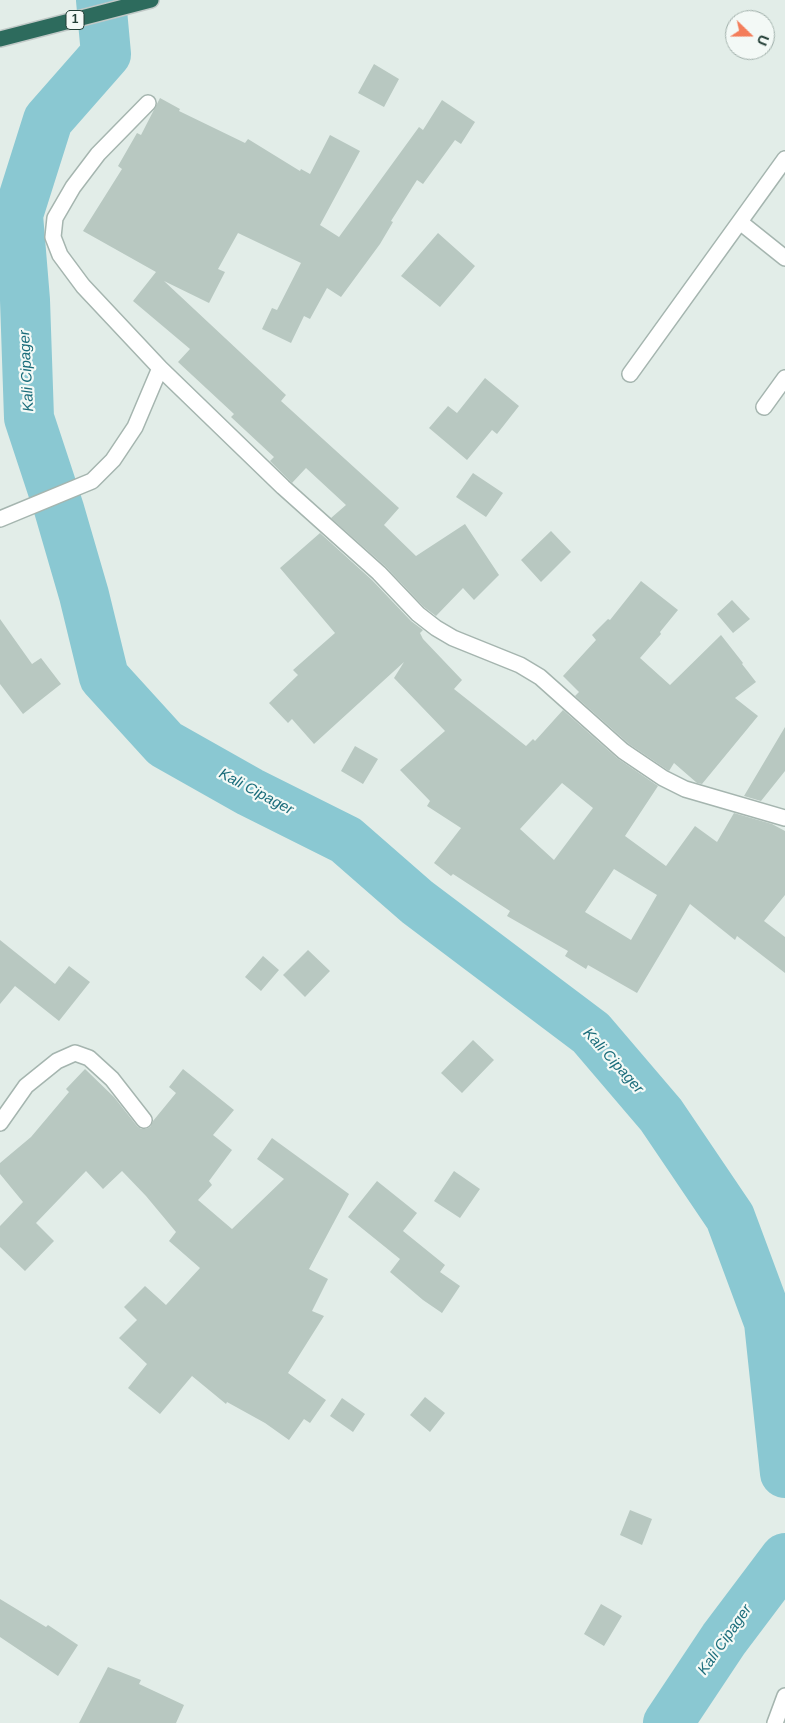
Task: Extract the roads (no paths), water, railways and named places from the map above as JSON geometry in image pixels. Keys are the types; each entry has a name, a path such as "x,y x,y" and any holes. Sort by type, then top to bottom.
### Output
{"highway":[{"name":"1","path":"0,40 150,0"}],"street":[{"path":"148,103 98,154 73,187 55,218 53,237 60,255 83,286 160,368 283,487 379,573 418,614 436,628 453,638 520,665 540,677 623,751 663,778 685,789 785,818"},
{"path":"630,374 785,159"},
{"path":"740,222 785,258"},
{"path":"0,519 92,481 114,460 135,427 160,368"},
{"path":"764,406 785,378"},
{"path":"0,1123 26,1086 57,1061 75,1053 90,1058 112,1079 144,1120"},
{"path":"775,1723 785,1696"}],"waterway":[{"name":"Kali Cipager","path":"101,0 106,54 48,120 18,215 25,300 29,418 59,509 84,595 104,677 165,744 250,792 346,840 417,902 591,1033 661,1115 730,1217 769,1322 785,1473"},
{"name":"Kali Cipager","path":"668,1723 724,1639 785,1558"}]}
